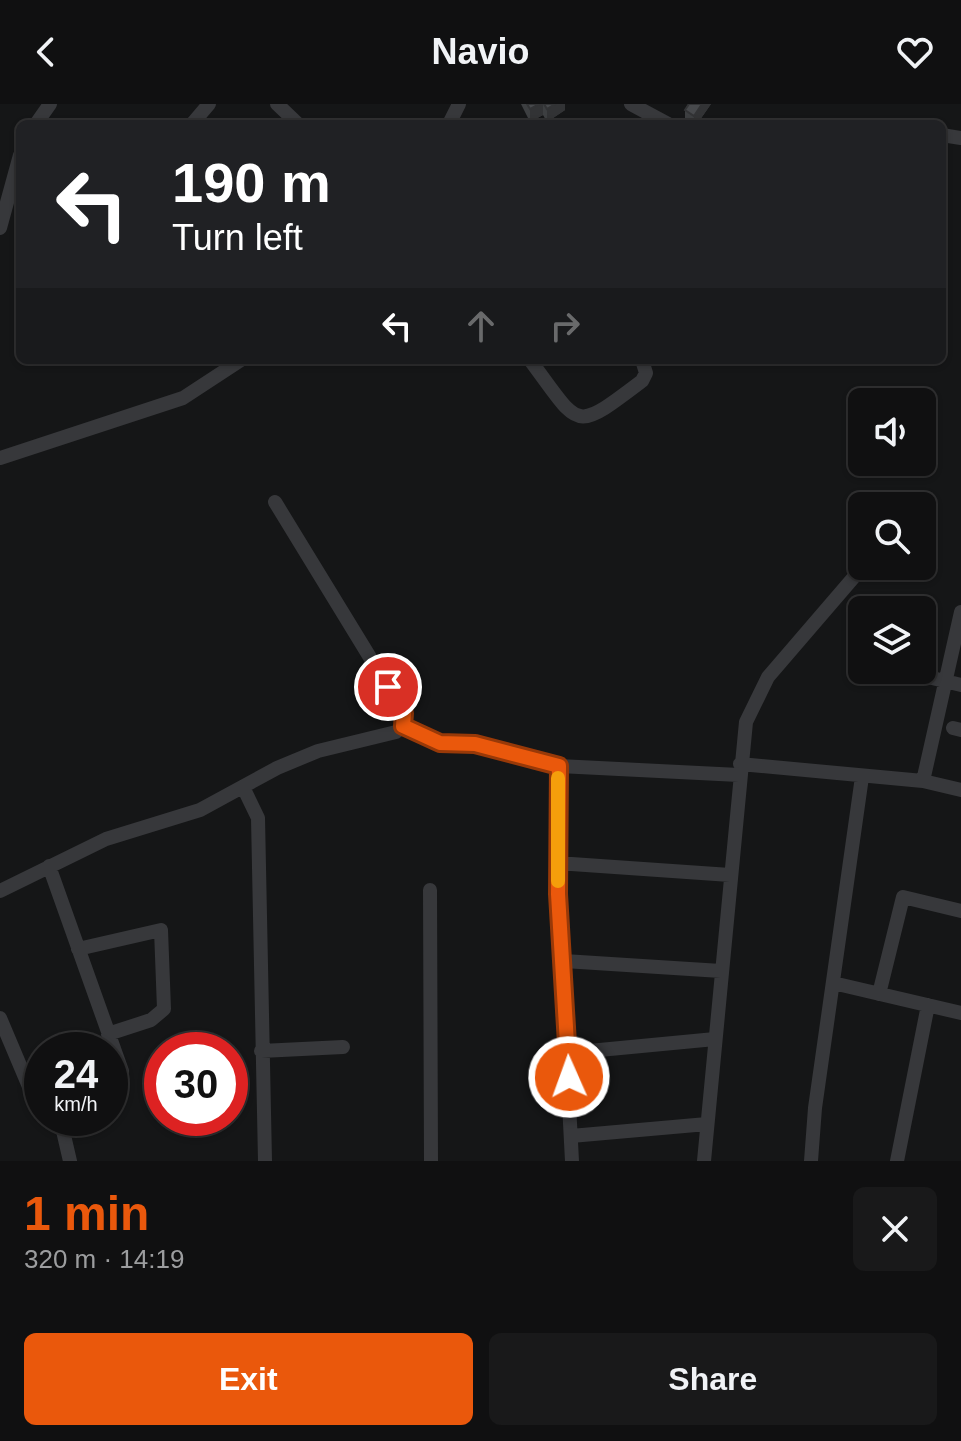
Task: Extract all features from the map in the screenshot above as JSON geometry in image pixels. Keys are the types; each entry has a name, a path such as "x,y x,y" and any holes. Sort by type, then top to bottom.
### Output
{"street":[{"path":"195,120 209,104"},
{"path":"277,104 294,120"},
{"path":"631,104 661,120"},
{"path":"0,228 16,167"},
{"path":"5,201 16,204"},
{"path":"0,458 183,398 235,364"},
{"path":"533,364 570,412 583,418 595,417 642,381 646,373 643,364"},
{"path":"0,891 106,839 200,810 318,751 396,732 403,726 404,713 275,502"},
{"path":"704,1161 746,722 762,687 852,580"},
{"path":"923,781 959,633 961,612"},
{"path":"936,680 961,685"},
{"path":"403,726 440,743 475,744 559,766 739,770 862,777 923,781 961,790"},
{"path":"559,766 557,863 572,1161"},
{"path":"811,1161 815,1108 862,777"},
{"path":"243,787 258,818 265,1161"},
{"path":"557,863 730,875"},
{"path":"49,866 107,1032"},
{"path":"430,890 431,1161"},
{"path":"879,994 903,897 961,911"},
{"path":"78,949 161,930 164,1009 151,1020 114,1032"},
{"path":"564,961 721,971"},
{"path":"833,983 961,1013"},
{"path":"897,1161 928,1005"},
{"path":"0,1018 24,1075"},
{"path":"568,1053 715,1039"},
{"path":"261,1051 343,1047"},
{"path":"571,1136 707,1124"},
{"path":"64,1136 70,1161"}],"building":[{"path":"689,104 702,104 694,116 685,110"}],"slow traffic":[{"path":"558,778 558,881"}],"route":[{"path":"388,687 404,713 403,726 433,740 450,745 475,744 559,766 558,894 569,1077"}]}
